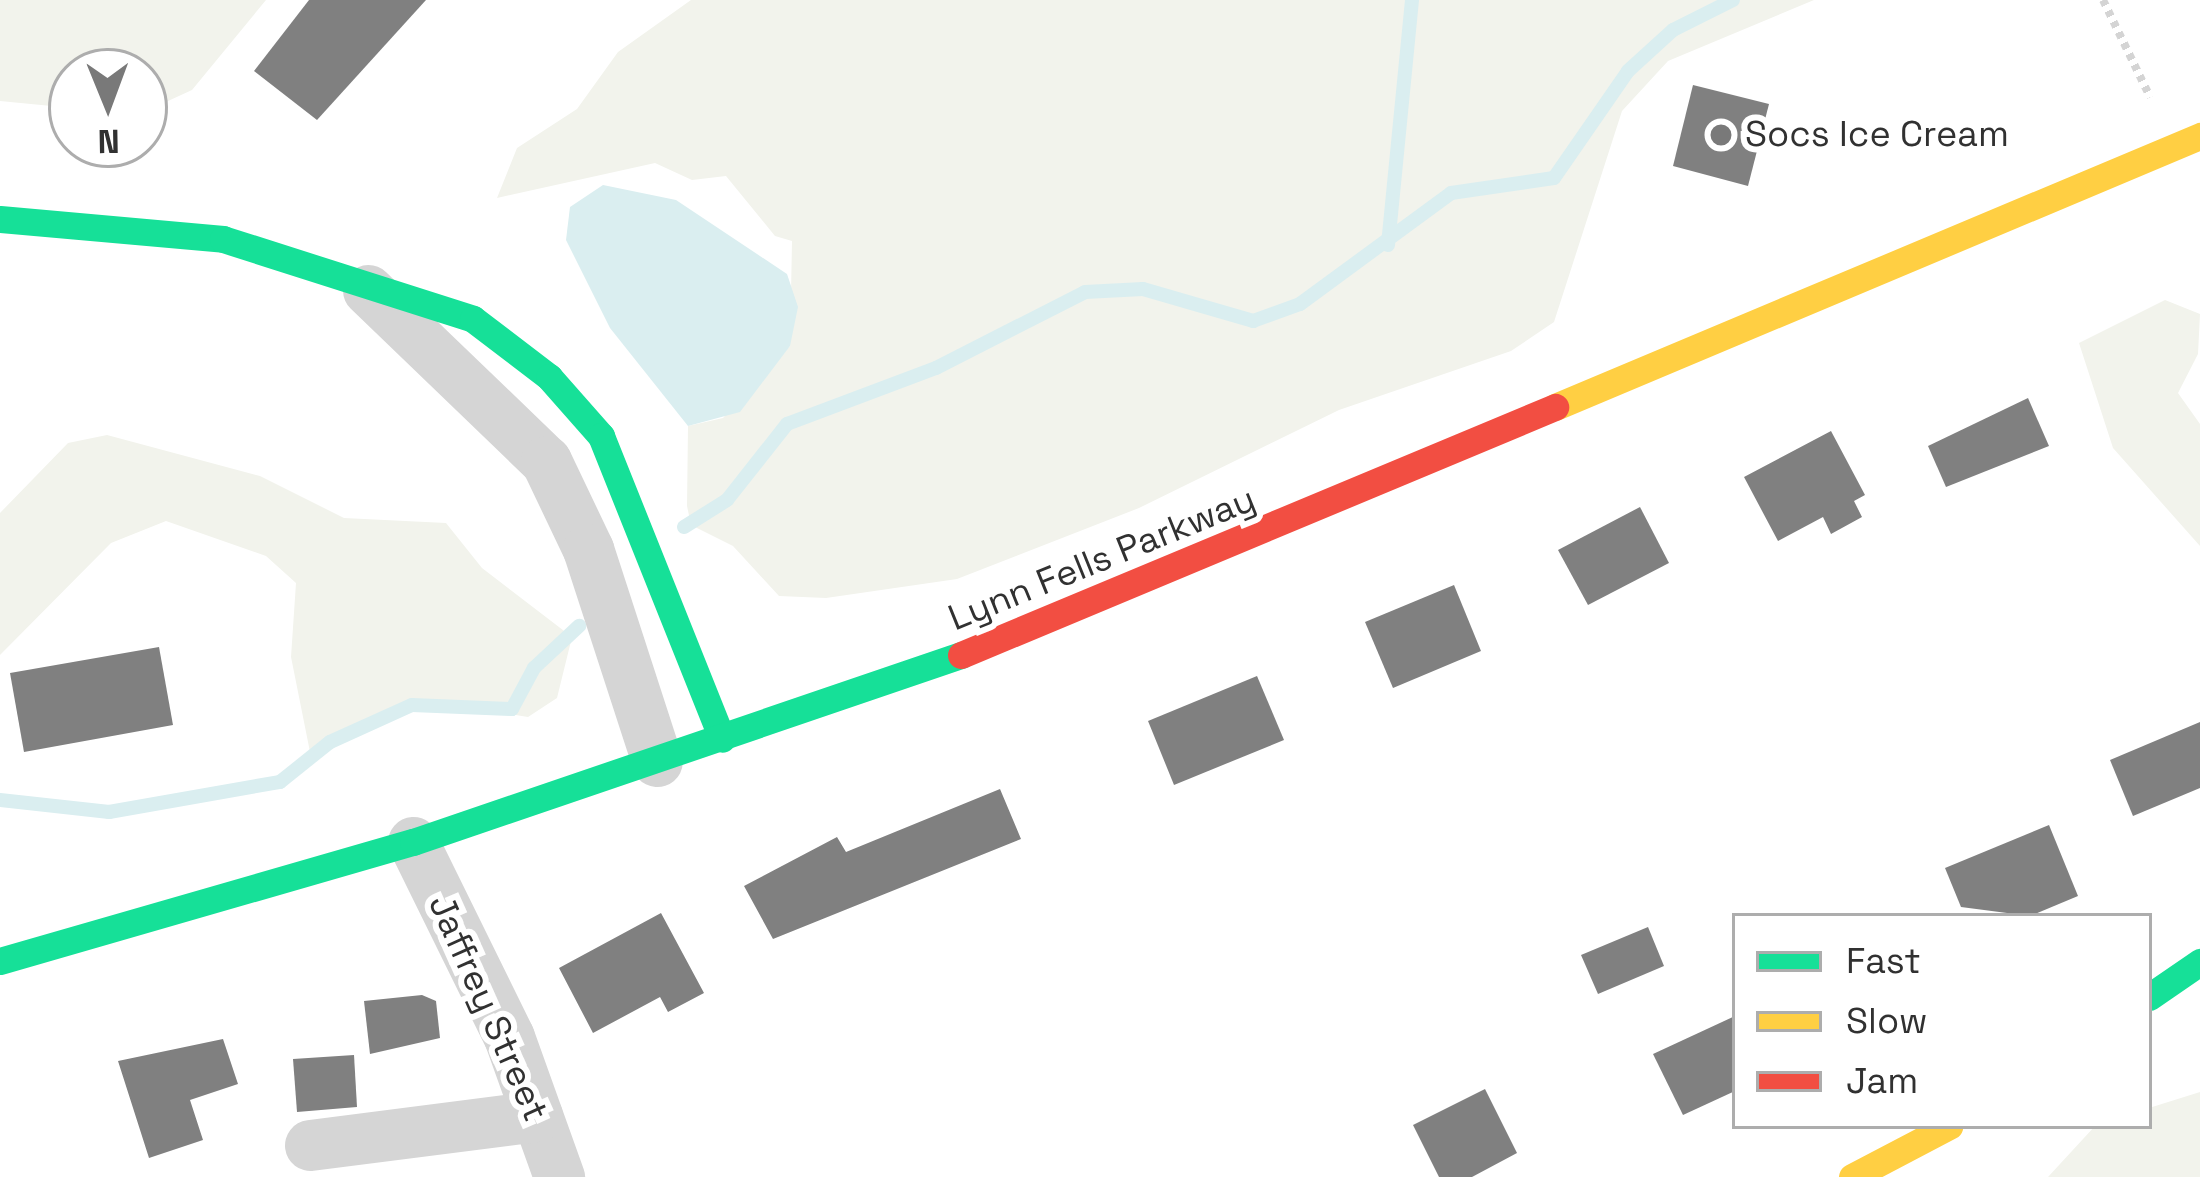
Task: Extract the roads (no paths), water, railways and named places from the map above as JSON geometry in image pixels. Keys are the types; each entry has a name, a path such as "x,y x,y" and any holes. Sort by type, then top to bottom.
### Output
{"main road":[{"name":"Lynn Fells Parkway","path":"0,961 412,842 722,739 1136,586 2187,142"},
{"path":"0,219 223,239 368,290 473,319 549,377 601,436 722,739"},
{"path":"2152,995 2200,962"},
{"path":"1852,1177 1943,1129"}],"street":[{"path":"368,290 546,461 595,568 657,761"},
{"name":"Jaffrey Street","path":"412,842 537,1117 559,1177"},
{"path":"310,1145 537,1117"}],"waterway":[{"path":"1388,245 1412,0"},
{"path":"684,527 727,500 787,424 936,368 1085,292 1143,289 1253,321 1300,304 1451,193 1554,178 1628,71 1673,30 1733,0"},
{"path":"0,800 109,812 280,782 330,742 412,705 512,709 534,668 579,626"}],"place":[{"name":"Socs Ice Cream","path":"1721,135"}]}
